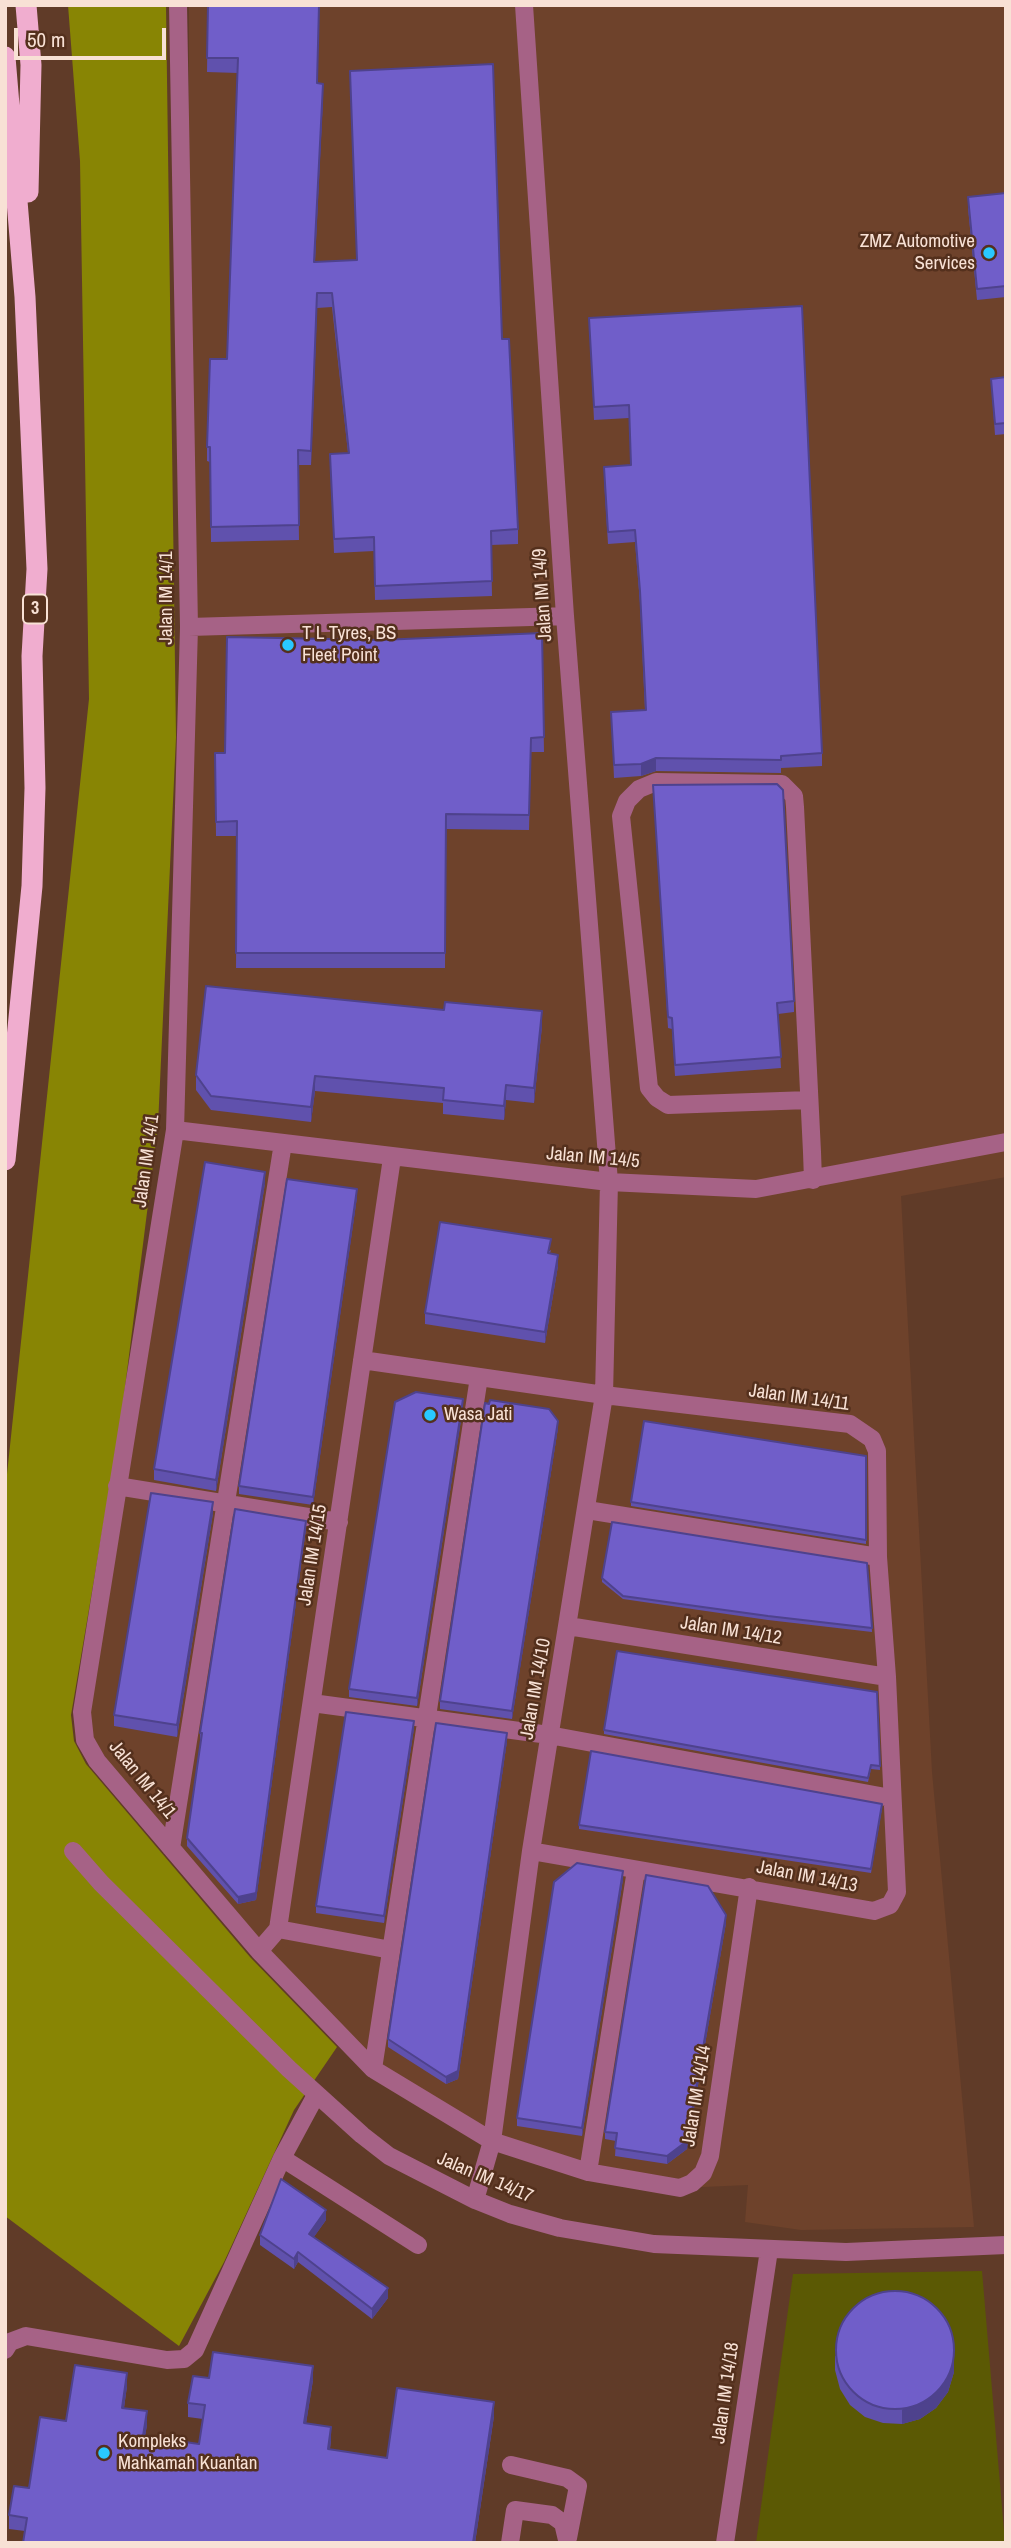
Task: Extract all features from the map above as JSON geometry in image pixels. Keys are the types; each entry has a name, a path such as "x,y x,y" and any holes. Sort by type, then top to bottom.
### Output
{"highway":[{"path":"25,297 32,65 26,5"},
{"name":"3","path":"5,57 25,297 37,569 32,656 32,886 5,1160"}],"street":[{"name":"Jalan IM 14/1","path":"178,5 189,627 175,1130 82,1712 85,1740 97,1761 259,1951 373,2069 492,2141"},
{"name":"Jalan IM 14/9","path":"524,5 565,616 609,1182"},
{"path":"189,627 565,616"},
{"path":"809,1100 668,1105 657,1098 649,1088 621,816 627,801 639,789 656,782 782,784 794,796 813,1180"},
{"name":"Jalan IM 14/5","path":"175,1130 609,1182 756,1189 1006,1142"},
{"path":"171,1848 283,1143"},
{"name":"Jalan IM 14/15","path":"278,1929 392,1158"},
{"name":"Jalan IM 14/10","path":"475,2200 492,2141 531,1851 604,1395 609,1182"},
{"name":"Jalan IM 14/11","path":"362,1360 604,1395 850,1424 863,1431 877,1451 878,1557 887,1677"},
{"path":"373,2069 478,1377"},
{"path":"117,1486 339,1522"},
{"path":"587,1510 878,1557"},
{"name":"Jalan IM 14/12","path":"568,1626 887,1677"},
{"name":"Jalan IM 14/13","path":"531,1851 749,1887 874,1911 890,1905 897,1892 887,1677"},
{"path":"312,1703 549,1735 891,1798"},
{"name":"Jalan IM 14/17","path":"73,1851 101,1883 316,2095 389,2156 475,2200 510,2214 608,2238 654,2244 846,2252 1006,2245"},
{"path":"588,2172 636,1870"},
{"name":"Jalan IM 14/14","path":"492,2141 588,2172 680,2188 692,2183 703,2173 710,2156 749,1887"},
{"path":"259,1951 278,1929 391,1950"},
{"path":"5,2350 10,2342 26,2336 167,2360 184,2359 195,2350 282,2158 316,2095"},
{"path":"282,2158 418,2245"},
{"name":"Jalan IM 14/18","path":"725,2543 768,2250"},
{"path":"511,2465 567,2478 578,2486 567,2540"},
{"path":"510,2543 515,2510 552,2515 563,2523 567,2540"}],"shaded area":[{"path":"68,5 166,5 176,737 158,1125 120,1427 71,1715 74,1741 86,1764 250,1957 337,2047 294,2110 224,2262 179,2346 5,2216 5,1493 89,699 80,161"},
{"path":"189,5 1006,5 1006,1177 901,1196 932,1772 974,2227 801,2230 745,2222 748,2185 680,2188 492,2141 373,2069 97,1761 82,1712 175,1130 189,627"},
{"path":"982,2271 1005,2543 756,2543 793,2274"}],"building":[{"path":"208,5 319,5 317,83 323,84 314,262 357,260 350,71 493,64 502,339 509,339 518,529 491,531 492,581 375,586 374,537 334,539 330,454 349,453 332,293 317,293 311,451 298,450 299,525 211,527 210,447 207,447 210,359 227,359 238,58 207,58"},
{"name":"ZMZ Automotive Services","path":"1006,193 1006,286 977,289 968,197"},
{"path":"802,306 822,753 781,756 781,760 656,758 641,764 614,765 611,712 646,710 640,591 635,530 608,532 604,467 631,465 629,405 594,407 589,318"},
{"path":"1006,377 1006,423 995,424 991,379"},
{"path":"542,633 544,737 531,738 529,815 446,814 445,953 236,953 237,821 216,822 215,753 225,753 227,637 381,640"},
{"path":"777,784 783,790 794,1001 777,1003 781,1057 675,1065 672,1018 668,1017 653,785"},
{"path":"206,986 444,1010 445,1002 542,1011 534,1088 506,1085 504,1106 443,1100 444,1088 315,1076 311,1107 211,1096 196,1075"},
{"path":"205,1162 265,1172 216,1480 154,1469"},
{"path":"287,1179 357,1189 313,1497 239,1486"},
{"path":"440,1222 551,1239 548,1253 558,1255 545,1332 425,1313"},
{"path":"416,1392 463,1399 417,1698 349,1689 395,1402"},
{"path":"490,1400 549,1409 558,1421 512,1711 440,1701 485,1403 489,1404"},
{"path":"644,1421 866,1456 866,1540 631,1502"},
{"path":"151,1493 213,1502 177,1725 114,1715"},
{"path":"235,1509 306,1521 256,1893 238,1897 187,1838 200,1733"},
{"path":"612,1522 867,1563 872,1628 623,1596 602,1578"},
{"path":"617,1651 877,1692 880,1766 871,1765 868,1778 604,1730"},
{"path":"346,1712 414,1721 384,1916 316,1906"},
{"path":"436,1723 507,1733 458,2071 446,2077 388,2039"},
{"path":"591,1751 882,1804 871,1869 579,1825"},
{"path":"577,1863 623,1871 582,2128 517,2118 554,1882"},
{"path":"646,1875 708,1886 726,1915 687,2141 667,2156 615,2148 617,2133 605,2132"},
{"path":"281,2179 326,2210 309,2234 388,2288 372,2309 298,2252 294,2259 260,2235"},
{"path":"895,2291 918,2295 937,2308 950,2327 954,2350 950,2373 937,2392 918,2405 895,2409 872,2405 853,2392 840,2373 836,2350 840,2327 853,2308 872,2295"},
{"name":"Kompleks Mahkamah Kuantan","path":"213,2352 313,2366 304,2423 331,2427 328,2449 387,2458 397,2388 494,2402 473,2543 23,2543 27,2518 9,2515 14,2486 29,2488 40,2417 66,2421 75,2365 127,2373 122,2408 147,2411 143,2436 199,2444 205,2405 188,2403 193,2376 209,2378"}],"place":[{"name":"ZMZ Automotive Services","path":"989,253"},
{"name":"T L Tyres, BS Fleet Point","path":"288,645"},
{"name":"Wasa Jati","path":"430,1415"},
{"name":"Kompleks Mahkamah Kuantan","path":"104,2453"}]}
